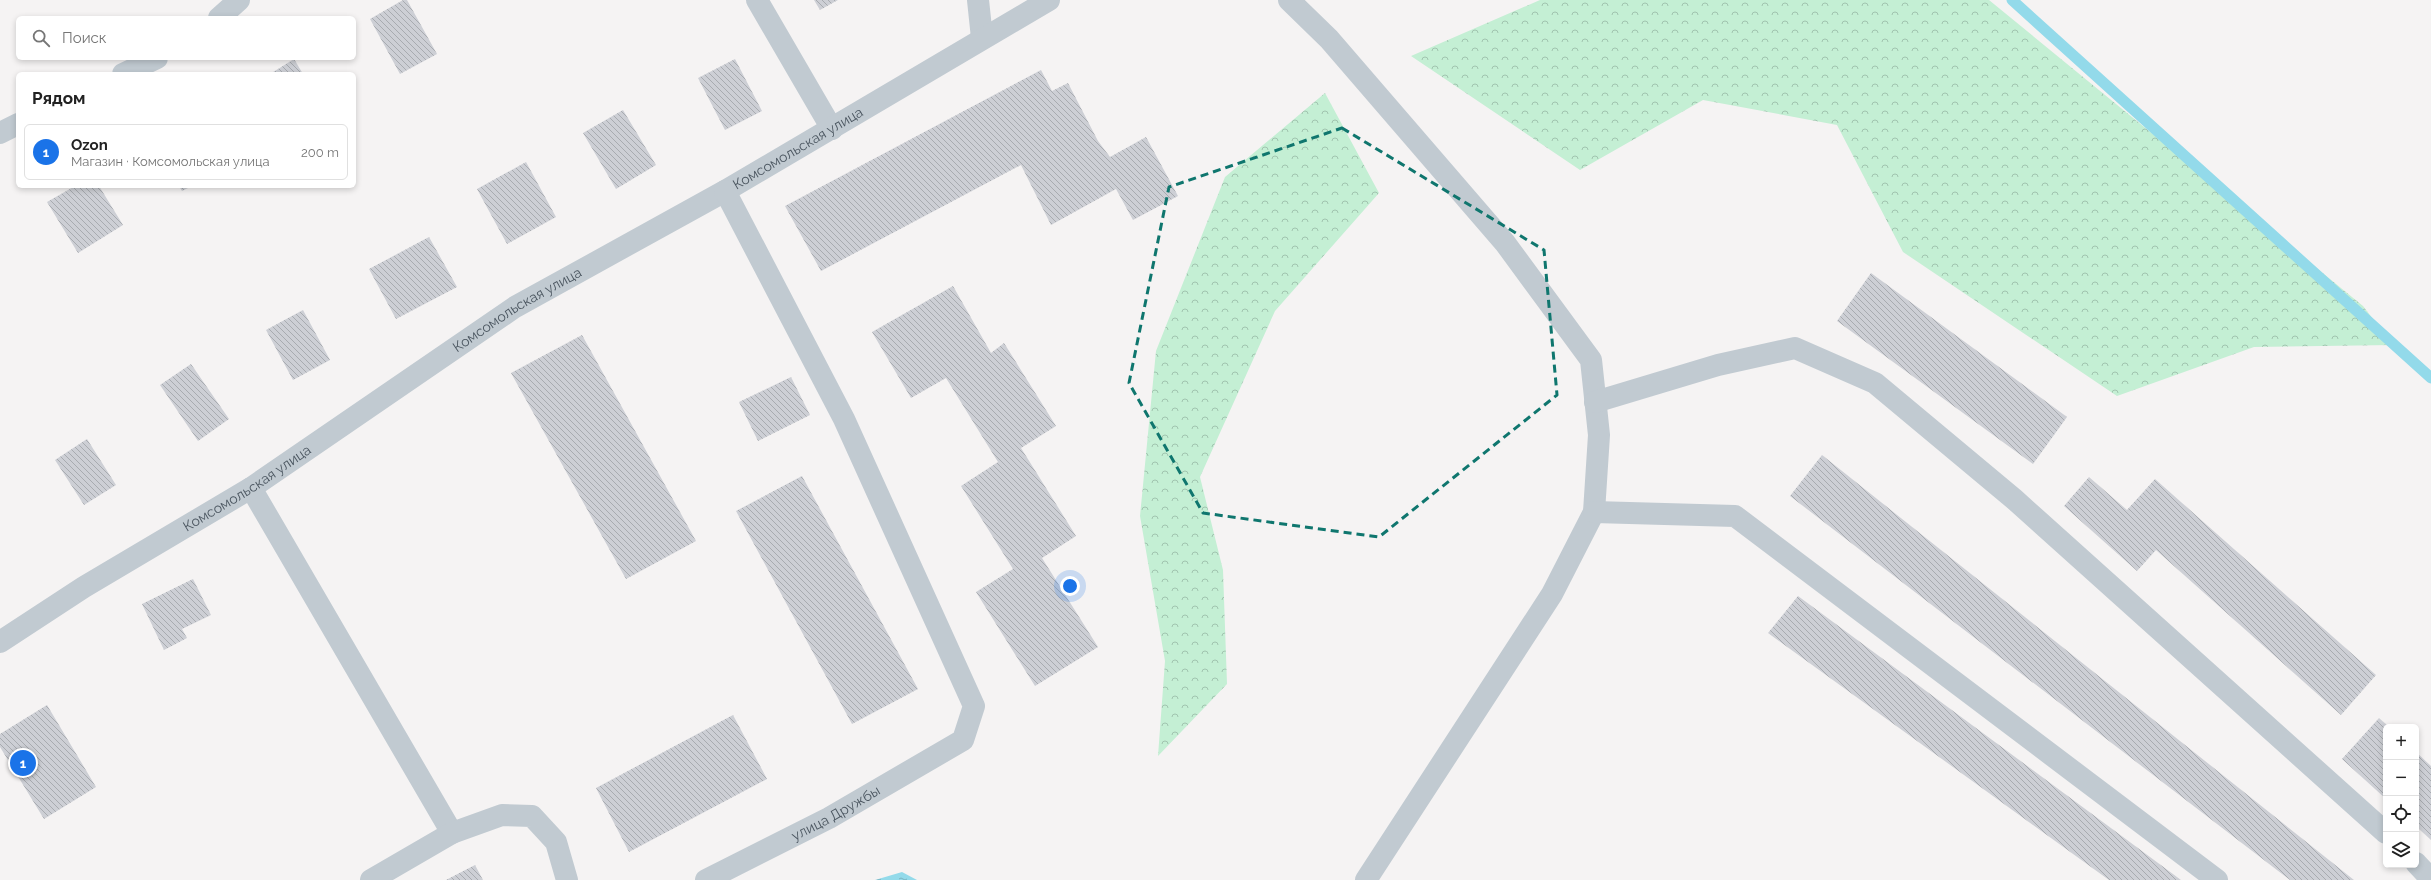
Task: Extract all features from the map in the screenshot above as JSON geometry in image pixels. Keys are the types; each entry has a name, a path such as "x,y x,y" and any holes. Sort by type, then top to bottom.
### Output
{"street":[{"path":"221,16 239,0"},
{"path":"757,0 832,130"},
{"path":"978,0 982,38"},
{"name":"Комсомольская улица","path":"0,642 84,587 251,488 515,307 832,130 982,38 1049,0"},
{"path":"1289,0 1329,39 1505,243 1591,360 1599,435 1594,512 1552,594 1366,880"},
{"path":"127,72 153,60"},
{"path":"0,133 16,125"},
{"name":"улица Дружбы","path":"706,880 829,818 962,740 974,706 844,419 725,191"},
{"path":"1595,402 1718,365 1794,348 1875,383 2014,499 2385,832"},
{"path":"251,488 452,833"},
{"path":"1594,512 1735,516 2217,880"},
{"path":"371,880 452,833 502,815 532,816 556,842 567,880"},
{"path":"2419,865 2431,879"}],"highlighted area":[{"path":"1342,128 1544,250 1557,395 1379,537 1203,513 1129,383 1169,187"}],"green space":[{"path":"1540,0 1989,0 2363,306 2393,345 2254,347 2117,396 1903,252 1837,125 1703,100 1580,170 1411,56"},
{"path":"1325,93 1379,193 1275,311 1200,477 1223,570 1227,684 1158,756 1165,661 1140,516 1156,351 1225,177"}],"water":[{"path":"902,872 917,880 875,880"}],"building":[{"path":"403,0 407,0 437,54 400,74 370,19"},
{"path":"814,0 838,0 820,10"},
{"path":"735,59 762,111 725,130 698,78"},
{"path":"295,60 302,72 273,72"},
{"path":"1041,70 1052,91 1068,83 1098,141 1110,157 1146,137 1178,196 1133,220 1116,189 1051,225 1021,165 821,271 785,206"},
{"path":"623,110 656,165 616,189 583,133"},
{"path":"526,162 556,217 507,244 477,189"},
{"path":"72,188 100,188 123,225 78,253 47,202"},
{"path":"180,188 188,188 182,191"},
{"path":"429,237 457,287 396,319 369,269"},
{"path":"1871,273 2067,417 2033,464 1837,321"},
{"path":"953,286 991,353 1004,343 1056,426 1021,448 1076,536 1042,558 1098,647 1035,686 976,592 1013,569 961,486 998,462 946,378 911,398 872,332"},
{"path":"303,310 330,360 293,380 266,330"},
{"path":"582,335 696,541 626,579 511,373"},
{"path":"191,364 229,419 198,441 160,385"},
{"path":"791,377 810,415 758,441 739,402"},
{"path":"87,439 116,485 84,505 55,460"},
{"path":"1822,455 2354,880 2290,880 1790,496"},
{"path":"802,476 918,689 852,724 736,511"},
{"path":"2089,477 2127,510 2155,479 2376,675 2341,715 2156,550 2137,571 2064,506"},
{"path":"193,579 211,615 182,629 187,638 164,650 142,604"},
{"path":"1798,596 2181,880 2109,880 1768,633"},
{"path":"47,705 96,787 44,819 0,747 0,734"},
{"path":"733,715 767,779 629,852 596,788"},
{"path":"2379,718 2386,724 2383,724 2383,796 2342,759"},
{"path":"2419,755 2431,766 2431,840 2419,829"},
{"path":"475,865 483,880 446,880"}],"waterway":[{"path":"2012,0 2431,378"}],"place":[{"name":"Ozon","path":"23,763"}]}
